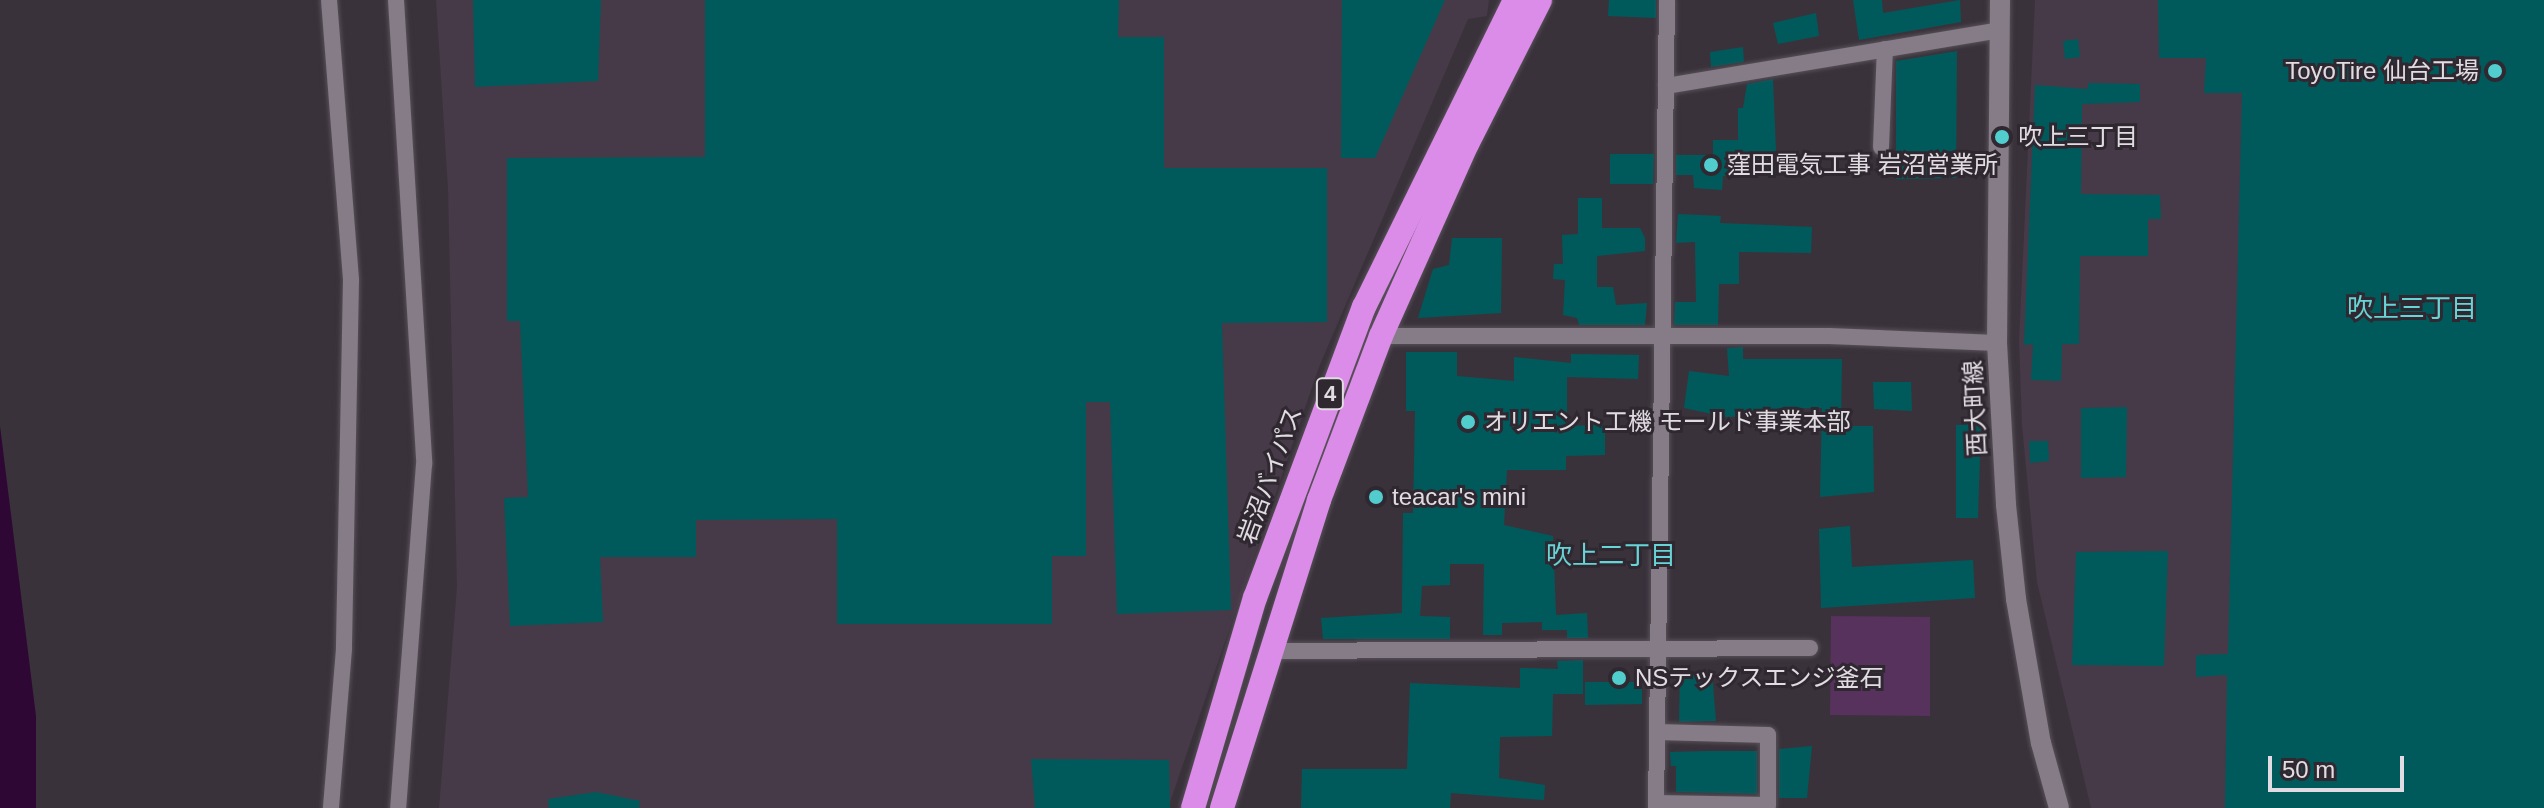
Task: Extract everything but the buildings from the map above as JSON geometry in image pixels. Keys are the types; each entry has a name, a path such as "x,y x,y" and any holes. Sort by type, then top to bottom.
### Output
{"highway":[{"name":"岩沼バイパス","path":"1193,808 1255,598 1364,307 1515,0"},
{"name":"4","path":"1222,808 1270,651 1381,336 1467,144 1540,0"}],"street":[{"path":"329,0 351,280 344,649 331,808"},
{"path":"396,0 424,464 398,808"},
{"path":"1657,732 1768,735 1768,805 1656,806 1658,646 1664,340 1667,0"},
{"name":"西大町線","path":"2000,0 1997,343 2016,599 2041,743 2059,808"},
{"path":"1666,86 1999,30"},
{"path":"1881,147 1885,49"},
{"path":"1381,336 1664,340 1829,336 1997,343"},
{"path":"1270,651 1658,646 1810,648"}],"shaded area":[{"path":"436,0 1489,0 1487,16 1468,19 1319,367 1168,808 439,808 457,587 448,189"},
{"path":"2035,0 2544,0 2544,808 2091,808 2037,582 2022,425 2019,341"},
{"path":"0,426 36,716 36,808 0,808"},
{"path":"1831,616 1930,617 1930,716 1830,715"}],"place":[{"name":"ToyoTire 仙台工場","path":"2495,71"},
{"name":"吹上三丁目","path":"2002,137"},
{"name":"窪田電気工事 岩沼営業所","path":"1711,165"},
{"name":"オリエント工機 モールド事業本部","path":"1468,422"},
{"name":"teacar's mini","path":"1376,497"},
{"name":"NSテックスエンジ釜石","path":"1619,678"}],"district":[{"name":"吹上三丁目","path":"2412,309"},
{"name":"吹上二丁目","path":"1611,556"}]}
